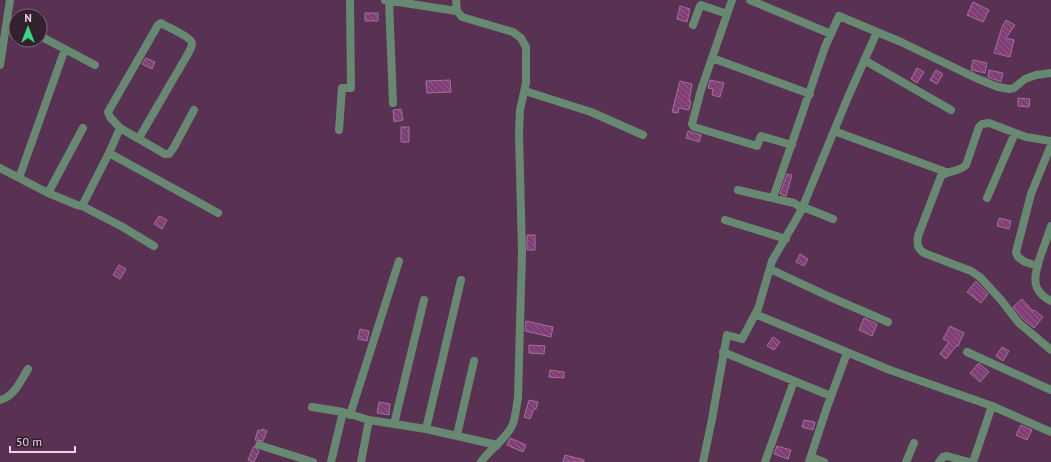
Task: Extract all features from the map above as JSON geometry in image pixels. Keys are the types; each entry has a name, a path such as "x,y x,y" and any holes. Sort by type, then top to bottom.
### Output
{"street":[{"path":"0,65 10,0"},
{"path":"339,130 342,88 351,88 350,0"},
{"path":"393,103 387,0 456,11 462,17 514,32 521,38 526,48 526,83 520,110 519,134 522,252 518,398 512,426 497,445 487,453 481,462"},
{"path":"456,0 456,11"},
{"path":"732,0 701,90 692,124 694,128 757,146 761,136 792,145"},
{"path":"750,0 831,34"},
{"path":"693,25 701,5 727,14"},
{"path":"773,198 825,47 840,16 998,87 1009,89 1014,88 1025,78 1051,73"},
{"path":"139,138 189,52 192,44 191,40 187,37 161,24 158,25 108,112 110,118 120,128 168,154 174,147 194,110"},
{"path":"703,462 727,335 742,338 758,309 772,261 802,209 877,32"},
{"path":"48,40 95,65"},
{"path":"19,178 65,49"},
{"path":"712,58 810,94"},
{"path":"864,60 951,110"},
{"path":"525,91 590,112 643,135"},
{"path":"834,131 946,172 962,170 966,165 979,127 982,124 989,124 1026,137 1051,141"},
{"path":"48,193 83,128"},
{"path":"82,206 120,128"},
{"path":"987,198 1015,133"},
{"path":"1038,266 1025,262 1018,257 1016,252 1031,194 1051,145"},
{"path":"109,153 218,213"},
{"path":"0,168 48,193 82,206 121,226 154,246"},
{"path":"946,172 941,176 918,236 918,249 924,253 971,271 980,277 1002,300 1019,323 1051,350"},
{"path":"738,190 794,203 802,209 833,219"},
{"path":"725,220 786,238"},
{"path":"1051,226 1038,266 1036,278 1036,287 1043,296 1051,301"},
{"path":"331,462 398,261"},
{"path":"770,269 888,322"},
{"path":"426,429 461,280"},
{"path":"394,424 424,300"},
{"path":"755,314 890,370 992,406 1051,432"},
{"path":"723,352 831,396"},
{"path":"966,352 1051,390"},
{"path":"824,462 810,460 847,353"},
{"path":"457,435 474,361"},
{"path":"0,400 6,399 12,393 28,369"},
{"path":"765,462 794,381"},
{"path":"973,462 992,406"},
{"path":"312,407 347,413 369,420 457,435 497,445"},
{"path":"361,462 369,420"},
{"path":"906,462 914,443"},
{"path":"259,445 313,462"},
{"path":"939,462 943,457 947,456 969,462"}],"building":[{"path":"973,2 989,10 983,22 967,15"},
{"path":"680,6 690,9 687,22 677,19"},
{"path":"365,13 378,13 378,21 365,21"},
{"path":"1006,20 1015,25 1006,38 1014,40 1010,57 994,53 1002,27"},
{"path":"146,58 155,62 152,69 142,64"},
{"path":"973,60 987,63 985,73 971,70"},
{"path":"917,68 924,72 917,83 911,79"},
{"path":"936,70 943,74 937,84 930,80"},
{"path":"989,70 1003,73 1001,82 988,77"},
{"path":"450,80 451,92 427,93 426,81"},
{"path":"710,80 724,83 720,97 712,95 713,89 708,88"},
{"path":"680,81 692,84 689,101 691,101 689,110 679,108 678,113 672,112"},
{"path":"1018,98 1030,99 1029,107 1018,106"},
{"path":"401,109 403,120 394,122 393,110"},
{"path":"401,127 409,127 409,142 401,142"},
{"path":"688,131 701,135 699,142 686,138"},
{"path":"787,174 792,175 786,196 780,194"},
{"path":"159,216 167,220 162,229 154,224"},
{"path":"999,218 1011,221 1009,229 997,226"},
{"path":"527,235 535,235 535,250 527,250"},
{"path":"800,254 808,259 804,266 796,262"},
{"path":"119,265 126,269 120,279 113,275"},
{"path":"976,281 988,294 981,303 967,292"},
{"path":"1022,299 1033,311 1034,310 1043,317 1034,328 1023,319 1013,307"},
{"path":"864,318 877,324 872,336 859,330"},
{"path":"526,321 553,327 551,337 525,331"},
{"path":"950,326 964,333 958,346 956,346 946,359 940,354 949,342 943,339"},
{"path":"360,329 369,331 367,341 358,339"},
{"path":"773,337 780,342 774,350 767,346"},
{"path":"529,345 545,346 544,354 529,353"},
{"path":"1002,347 1009,351 1003,361 996,356"},
{"path":"979,363 989,372 980,382 970,373"},
{"path":"550,370 564,372 564,378 549,377"},
{"path":"529,400 538,402 530,419 524,417"},
{"path":"379,402 390,404 389,415 377,413"},
{"path":"804,420 815,422 813,430 802,427"},
{"path":"1021,425 1032,430 1027,440 1016,435"},
{"path":"262,429 267,431 263,441 255,440 258,430 261,431"},
{"path":"510,438 526,445 523,452 507,445"},
{"path":"254,446 259,451 253,462 248,460"},
{"path":"777,446 791,450 788,459 774,454"},
{"path":"565,455 584,460 584,462 563,462"}]}
